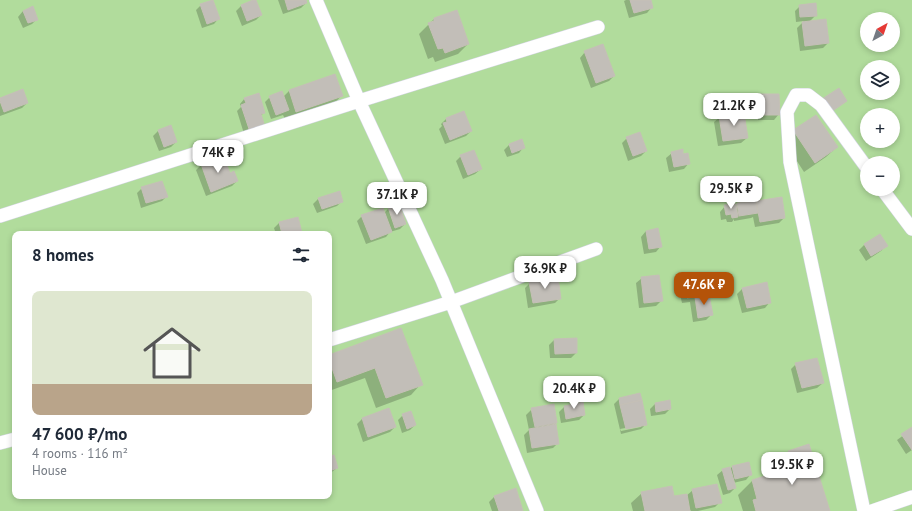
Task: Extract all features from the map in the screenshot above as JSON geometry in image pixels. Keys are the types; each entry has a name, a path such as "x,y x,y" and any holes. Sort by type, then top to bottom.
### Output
{"lane":[{"path":"316,0 359,100 451,302 537,511"},
{"path":"0,216 359,100 598,27"},
{"path":"860,158 821,105 808,95 796,95 787,112 790,162 864,511"},
{"path":"887,196 912,229"},
{"path":"332,339 451,302 596,249"},
{"path":"0,443 12,440"},
{"path":"872,511 912,497"}],"green space":[{"path":"0,0 912,0 912,511 0,511"}],"building":[{"path":"213,0 220,19 207,24 200,4"},
{"path":"256,0 262,15 247,21 241,5"},
{"path":"285,0 306,0 307,3 288,10"},
{"path":"630,0 651,0 653,8 634,13"},
{"path":"816,3 817,16 800,17 799,5"},
{"path":"33,6 38,20 28,23 23,11"},
{"path":"457,10 469,44 445,53 443,48 438,49 428,23 434,21 434,18"},
{"path":"826,19 829,43 805,46 802,22"},
{"path":"603,44 615,76 596,83 584,51"},
{"path":"335,74 343,96 296,112 289,90"},
{"path":"839,88 847,101 831,112 822,99"},
{"path":"23,89 28,103 4,112 0,98"},
{"path":"282,91 289,110 276,115 269,96"},
{"path":"259,93 265,113 261,114 265,127 250,132 241,105 246,103 244,98"},
{"path":"756,94 779,94 780,115 763,115 762,105 757,105"},
{"path":"464,111 472,131 450,140 443,123 447,122 446,118"},
{"path":"744,113 748,138 723,141 719,116"},
{"path":"816,115 838,147 815,163 793,130"},
{"path":"171,125 177,142 164,147 158,130"},
{"path":"640,132 647,151 633,156 626,137"},
{"path":"522,139 525,148 512,153 509,144"},
{"path":"683,149 683,154 688,153 690,164 674,167 671,152"},
{"path":"474,150 482,169 468,175 460,155"},
{"path":"223,156 230,173 234,171 238,181 211,192 201,164"},
{"path":"162,181 168,197 146,203 141,187"},
{"path":"340,191 343,202 322,209 318,198"},
{"path":"782,197 785,218 760,222 756,201"},
{"path":"756,201 758,213 739,216 737,203"},
{"path":"399,203 406,224 395,228 388,207"},
{"path":"736,204 738,217 732,218 731,214 726,215 724,205"},
{"path":"383,208 392,232 371,240 361,215"},
{"path":"298,217 302,231 281,231 279,222"},
{"path":"658,228 662,247 649,249 646,231"},
{"path":"880,234 888,246 871,256 864,244"},
{"path":"659,275 663,301 644,303 641,277"},
{"path":"558,277 561,299 533,303 529,282"},
{"path":"707,279 709,295 687,298 684,283"},
{"path":"767,282 771,303 747,308 742,288"},
{"path":"709,295 713,315 698,318 695,297"},
{"path":"401,328 423,385 386,398 375,368 337,382 332,368 332,354"},
{"path":"577,338 577,353 555,354 554,339"},
{"path":"817,358 824,383 802,388 795,363"},
{"path":"640,393 642,400 620,405 619,398"},
{"path":"642,400 647,425 626,429 620,405"},
{"path":"670,400 671,409 656,412 655,403"},
{"path":"583,402 585,415 566,419 564,406"},
{"path":"554,404 557,423 535,427 531,408"},
{"path":"389,408 396,427 368,437 362,418"},
{"path":"411,411 416,425 407,429 402,414"},
{"path":"556,424 559,444 532,448 529,429"},
{"path":"912,427 912,450 901,434"},
{"path":"809,444 830,511 756,511 753,500 757,499 752,480 793,467 788,451"},
{"path":"334,455 338,468 332,470 332,456"},
{"path":"749,462 752,475 735,479 732,466"},
{"path":"730,467 736,488 728,490 722,469"},
{"path":"717,484 722,503 696,508 692,489"},
{"path":"672,486 674,496 687,494 690,511 645,511 641,492"},
{"path":"516,488 523,511 499,511 494,496"}]}
